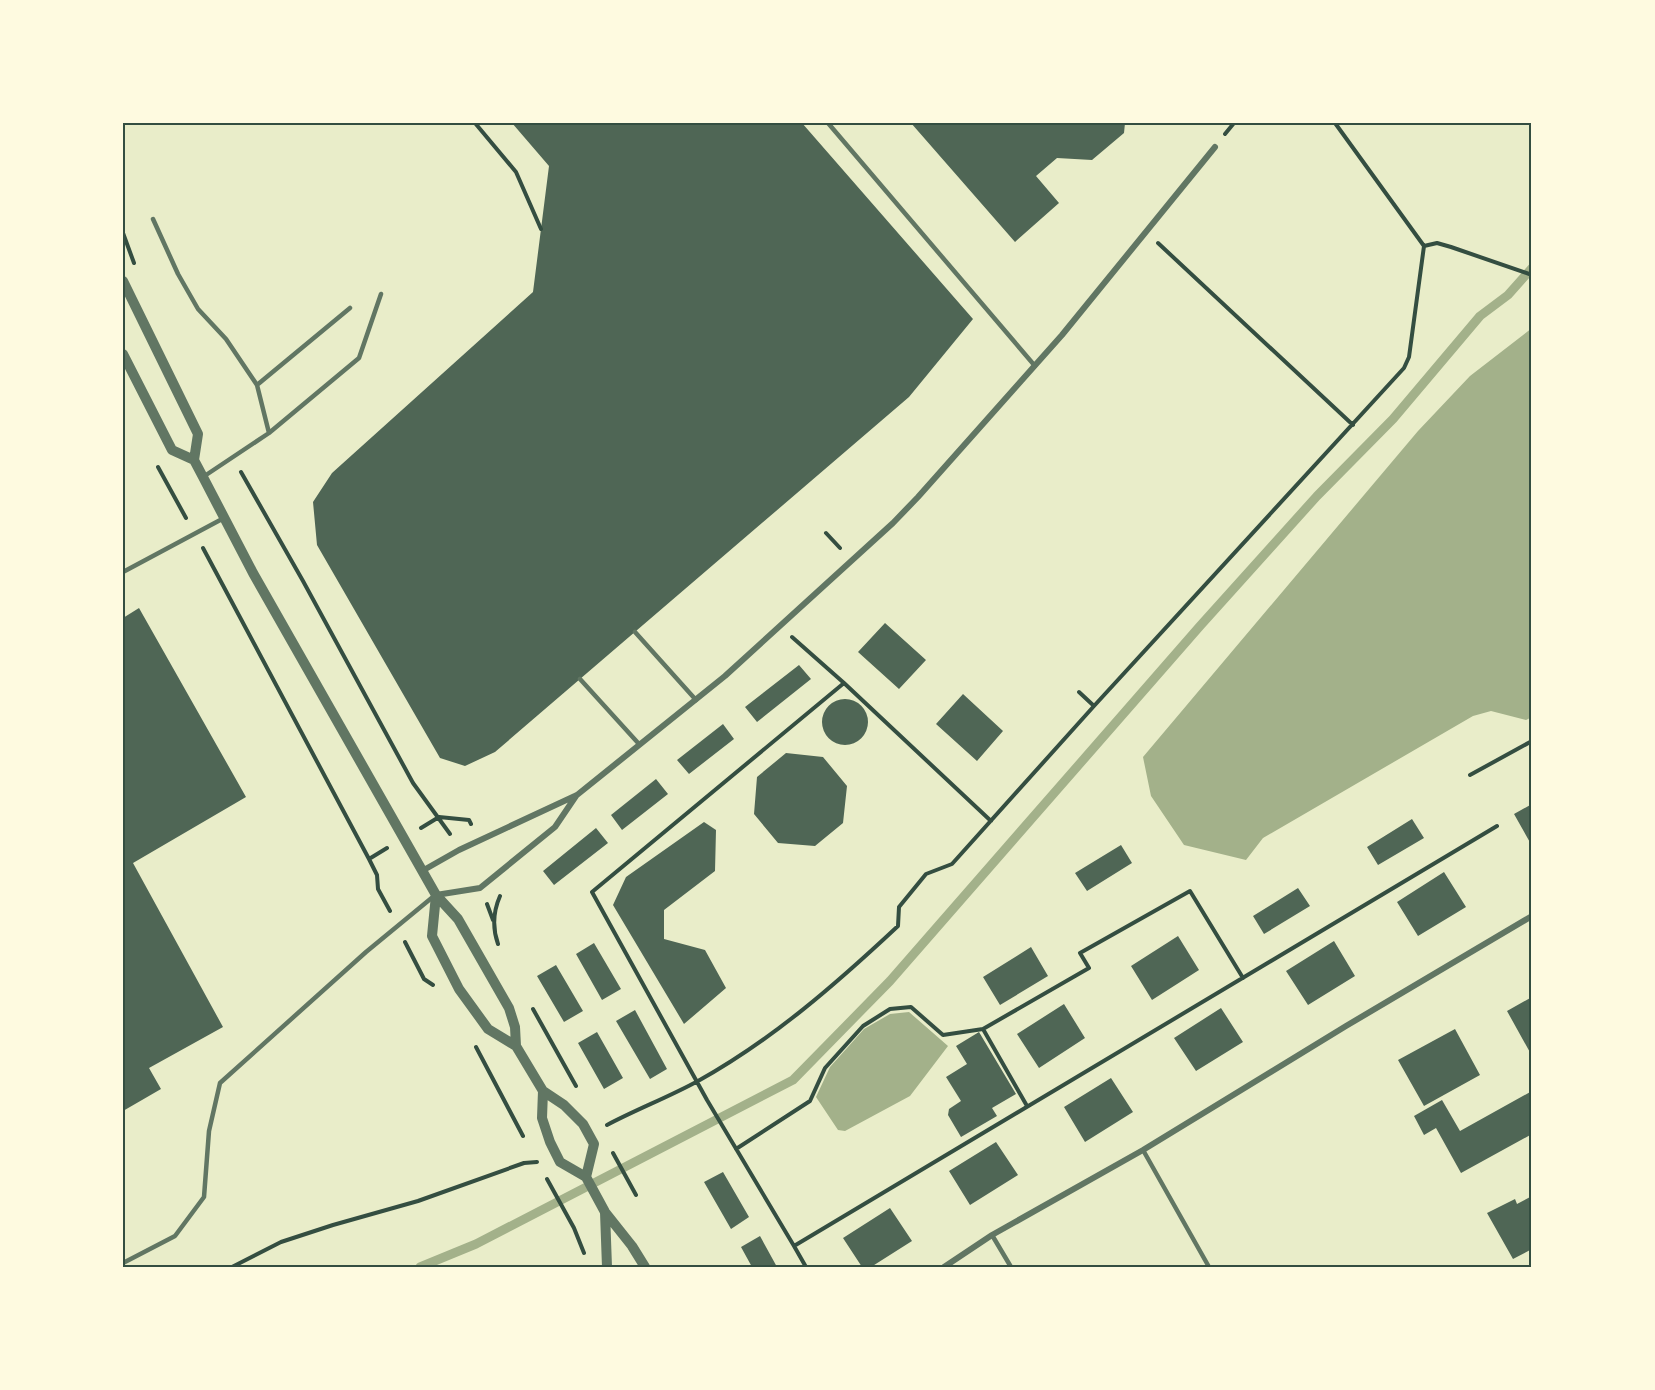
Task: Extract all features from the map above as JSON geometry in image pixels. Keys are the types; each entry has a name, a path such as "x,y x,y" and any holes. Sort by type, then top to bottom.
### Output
{"street":[{"path":"422,871 459,850 577,795 696,700 780,627 893,523 1035,366 1215,147"},
{"path":"123,281 198,434 194,460 252,573 436,895 458,919 509,1008 516,1046 543,1091 564,1105 583,1124 591,1139 586,1177"},
{"path":"123,354 172,450 194,460"},
{"path":"436,895 480,888 555,827 577,795"},
{"path":"436,895 432,936 459,989 488,1029 516,1046"},
{"path":"944,1267 992,1235 1143,1150 1532,916"},
{"path":"543,1091 542,1118 558,1157 586,1177 605,1212 632,1246 645,1267"},
{"path":"605,1212 607,1267"}],"lane":[{"path":"828,123 1035,366"},
{"path":"153,219 178,274 198,309 226,339 257,385 269,433"},
{"path":"203,477 269,433 358,358 381,294"},
{"path":"257,385 350,308"},
{"path":"123,572 224,518"},
{"path":"635,632 696,700"},
{"path":"580,679 639,744"},
{"path":"123,1263 175,1236 204,1197 209,1131 220,1083 397,926 436,895"},
{"path":"1143,1150 1209,1267"},
{"path":"992,1235 1011,1267"}],"path":[{"path":"475,123 516,172 541,229"},
{"path":"591,1139 599,1129 697,1081 783,1026 898,926 898,907 926,874 952,864 1404,368 1409,357 1424,246 1335,123"},
{"path":"1146,232 1353,425"},
{"path":"123,233 134,264"},
{"path":"1424,246 1437,243 1532,275"},
{"path":"232,457 303,581 413,783 439,817"},
{"path":"156,463 369,859 376,875 378,889 424,979 436,986"},
{"path":"826,533 835,542"},
{"path":"780,627 844,683 990,821"},
{"path":"806,1267 707,1101 592,892 844,683"},
{"path":"1079,692 1094,706"},
{"path":"1470,775 1532,741"},
{"path":"794,1246 1497,826"},
{"path":"495,877 502,891 495,909 494,920 497,941 501,948"},
{"path":"736,1149 810,1101 825,1068 863,1026 891,1009 911,1007 943,1035 983,1029 1089,968 1080,952 1190,891 1243,978"},
{"path":"530,1002 576,1087"},
{"path":"983,1029 1028,1106"},
{"path":"472,1040 526,1141"},
{"path":"599,1129 636,1195"},
{"path":"532,1152 574,1228 586,1257"},
{"path":"232,1267 281,1242 418,1201 524,1163 558,1157"}],"shaded area":[{"path":"1532,328 1532,717 1526,720 1491,711 1473,716 1263,838 1246,860 1184,845 1151,796 1143,757 1418,431 1470,376"},
{"path":"909,1012 948,1046 910,1096 845,1131 838,1130 816,1097 830,1067 864,1029 890,1014"}],"building":[{"path":"512,123 802,123 973,319 909,397 495,752 465,766 440,758 317,545 313,502 332,473 533,292 549,166"},
{"path":"911,123 1125,123 1124,133 1092,160 1057,158 1036,176 1059,203 1015,242"},
{"path":"139,608 246,797 133,863 223,1027 149,1068 161,1089 123,1111 123,618"},
{"path":"885,623 926,660 899,689 858,652"},
{"path":"799,665 811,679 757,722 745,707"},
{"path":"963,694 1003,731 977,761 936,724"},
{"path":"845,699 861,706 868,722 861,738 845,745 829,738 822,722 829,706"},
{"path":"723,724 734,739 689,774 677,760"},
{"path":"786,753 823,757 847,786 843,823 815,846 778,843 754,814 757,777"},
{"path":"656,779 668,794 622,830 611,815"},
{"path":"1532,804 1532,846 1514,814"},
{"path":"1412,819 1424,838 1378,865 1367,847"},
{"path":"704,822 716,830 715,871 664,910 664,939 705,950 726,988 684,1024 613,905 626,877"},
{"path":"596,828 608,843 554,885 543,871"},
{"path":"1121,845 1132,863 1087,891 1075,873"},
{"path":"1444,872 1466,907 1418,936 1397,902"},
{"path":"1298,888 1310,906 1264,934 1253,916"},
{"path":"1178,936 1199,970 1152,1000 1131,966"},
{"path":"1334,941 1355,976 1308,1005 1286,971"},
{"path":"594,943 621,989 602,1000 576,954"},
{"path":"1031,947 1048,976 1000,1005 983,977"},
{"path":"556,965 583,1011 564,1022 537,976"},
{"path":"1532,997 1532,1056 1507,1011"},
{"path":"1064,1004 1085,1038 1039,1068 1017,1034"},
{"path":"1221,1008 1243,1042 1196,1071 1174,1038"},
{"path":"635,1010 667,1069 650,1079 616,1021"},
{"path":"1455,1029 1480,1075 1424,1106 1398,1060"},
{"path":"597,1032 623,1078 604,1089 578,1043"},
{"path":"979,1032 1016,1094 992,1108 997,1116 961,1137 948,1115 949,1109 961,1101 946,1077 967,1064 956,1046"},
{"path":"1111,1078 1133,1112 1085,1142 1064,1107"},
{"path":"1532,1091 1532,1134 1461,1173 1436,1128 1424,1135 1414,1116 1442,1100 1460,1131"},
{"path":"996,1142 1018,1175 970,1205 949,1171"},
{"path":"723,1172 749,1217 731,1229 704,1182"},
{"path":"1532,1196 1532,1249 1513,1259 1487,1213 1515,1199 1517,1204"},
{"path":"890,1208 912,1241 871,1267 862,1267 843,1238"},
{"path":"760,1236 777,1267 752,1267 741,1247"}],"waterway":[{"path":"420,1267 476,1244 793,1080 890,981 1200,626 1317,496 1393,419 1480,316 1508,295 1532,268"}]}
